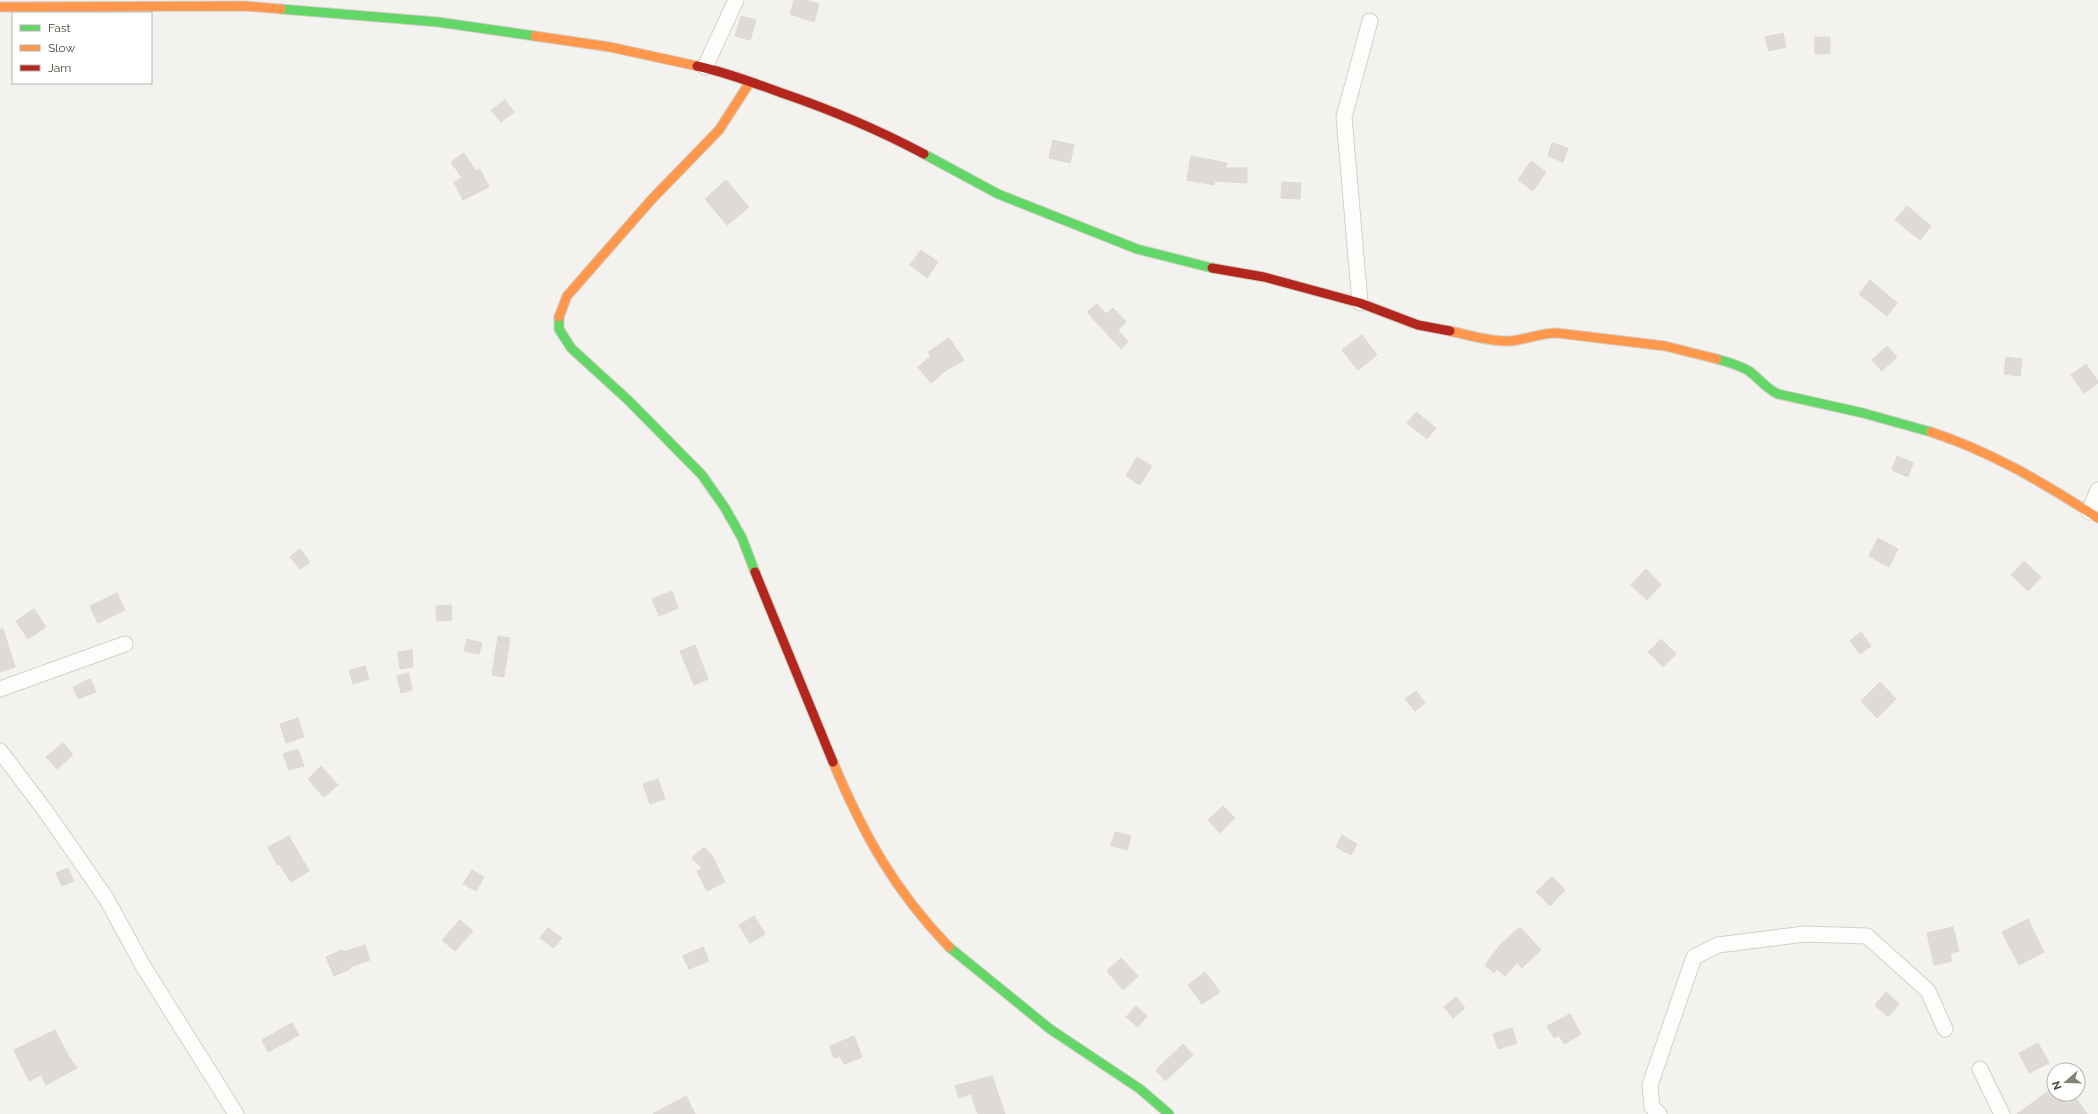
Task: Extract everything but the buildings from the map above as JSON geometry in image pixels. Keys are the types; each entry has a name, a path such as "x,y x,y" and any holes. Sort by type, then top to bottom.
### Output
{"street":[{"path":"705,67 736,0"},
{"path":"0,7 244,6 438,22 610,47 705,67 837,112 892,136 998,194 1137,249 1208,267 1264,277 1360,303 1418,325 1484,338 1509,341 1527,339 1542,333 1580,334 1665,346 1731,362 1750,372 1767,389 1778,394 1848,409 1925,429 2001,459 2031,475 2093,515 2098,490"},
{"path":"1360,303 1344,117 1370,21"},
{"path":"750,82 718,130 652,199 567,296 561,309 558,322 559,328 571,348 628,400 702,475 725,508 742,538 800,685 854,812 884,866 922,919 954,953 1005,994 1050,1028 1140,1089 1169,1114"},
{"path":"0,689 125,644"},
{"path":"0,751 44,809 106,898 143,966 236,1114"},
{"path":"1659,1114 1652,1107 1650,1086 1694,957 1718,945 1805,934 1866,936 1928,991 1945,1029"},
{"path":"1980,1069 2002,1114"}],"traffic: fast":[{"path":"281,9 438,22 535,36"},
{"path":"924,154 998,194 1137,249 1212,268"},
{"path":"559,317 559,329 571,348 628,400 702,475 725,508 742,538 755,572"},
{"path":"1717,359 1737,365 1749,371 1778,394 1863,413 1931,432"},
{"path":"949,947 1050,1029 1140,1089 1169,1114"}],"traffic: slow":[{"path":"0,7 244,6 281,9"},
{"path":"535,36 610,47 697,66"},
{"path":"559,317 567,296 652,199 719,130 750,82"},
{"path":"1450,331 1480,338 1504,341 1557,333 1665,346 1717,359"},
{"path":"1931,432 1975,449 2017,469 2098,518"},
{"path":"833,762 856,813 896,883 912,905 949,947"}],"traffic: jam":[{"path":"697,66 718,71 816,105 871,128 924,154"},
{"path":"1212,268 1264,277 1360,303 1418,325 1450,331"},
{"path":"755,572 833,762"}]}
